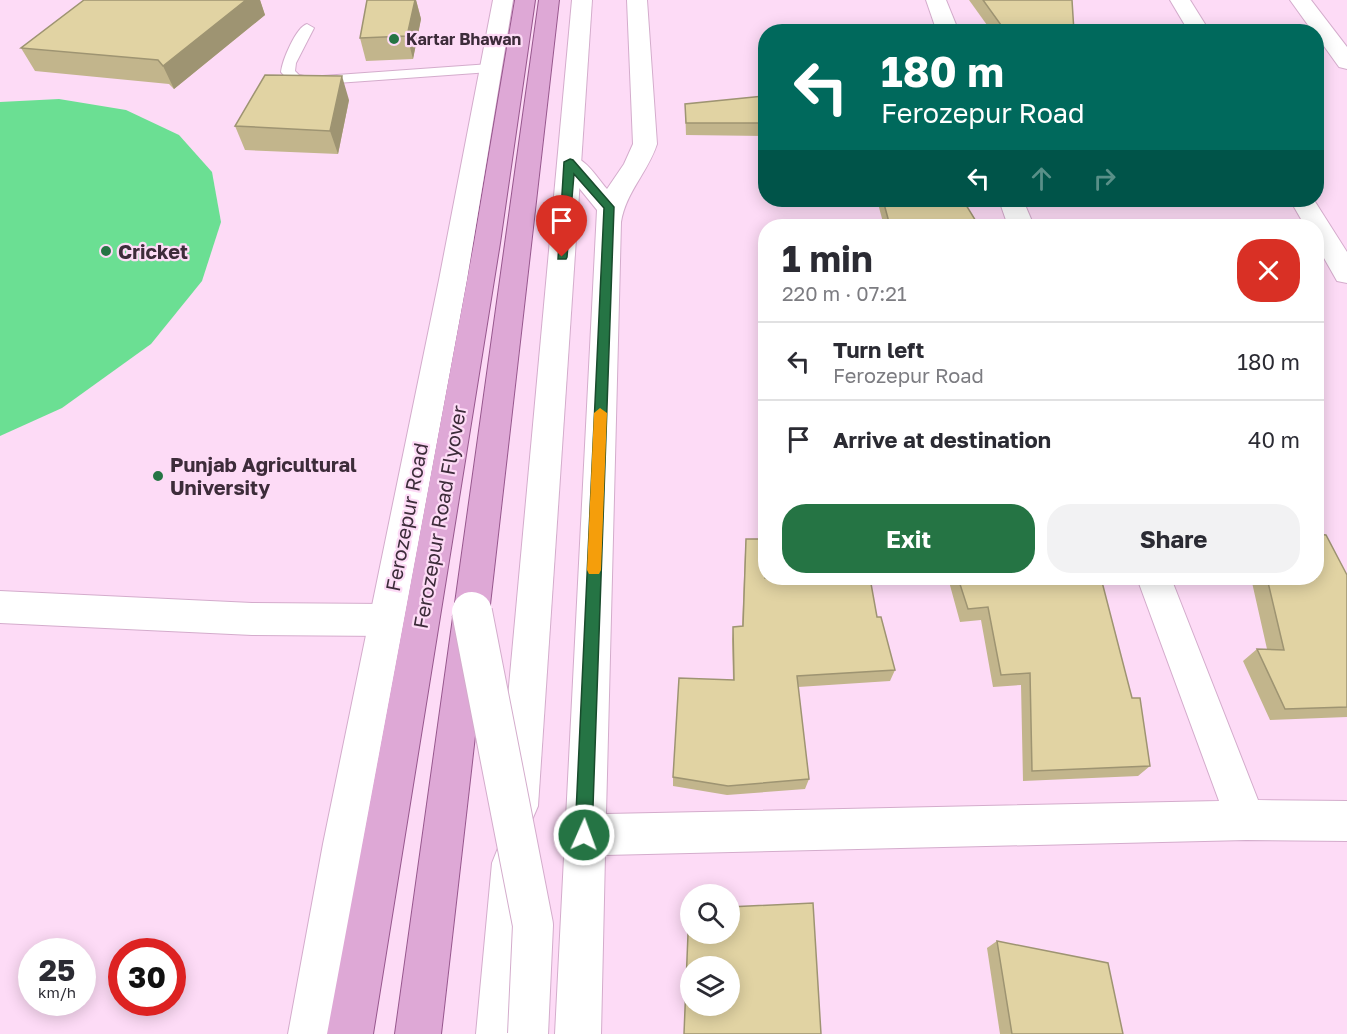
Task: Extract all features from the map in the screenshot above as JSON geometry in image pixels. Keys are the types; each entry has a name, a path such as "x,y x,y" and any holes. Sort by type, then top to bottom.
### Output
{"main road":[{"name":"Ferozepur Road","path":"311,1034 343,844 453,280 503,0"},
{"name":"Ferozepur Road Flyover","path":"350,1034 487,243 525,0"},
{"name":"Ferozepur Road Flyover","path":"418,1034 549,0"},
{"path":"500,1034 582,0"},
{"path":"578,1034 609,207 613,196 636,166 645,144 638,0"},
{"path":"936,0 945,24"},
{"path":"1180,0 1195,24"},
{"path":"1300,0 1321,24"},
{"path":"1330,35 1347,62"},
{"path":"570,162 609,207"},
{"path":"1324,236 1347,274"},
{"path":"1157,585 1246,820"},
{"path":"0,607 252,619 386,620"},
{"path":"472,612 533,925 528,1034"},
{"path":"318,1034 360,829 399,744"},
{"path":"584,835 1246,820 1347,821"}],"lane":[{"path":"307,28 289,63 288,72 295,80 309,81 490,68"}],"green space":[{"name":"Cricket","path":"59,99 126,110 179,135 212,172 221,222 202,281 151,344 62,408 0,436 0,102"}],"building":[{"path":"84,0 246,0 163,66 158,60 21,48"},
{"path":"367,0 415,0 407,36 360,38"},
{"path":"983,0 1072,0 1074,24 1000,24"},
{"path":"265,75 342,76 330,131 235,126"},
{"path":"758,97 758,123 686,123 685,104"},
{"path":"885,207 967,207 975,219 888,219"},
{"path":"1324,535 1326,535 1347,575 1347,707 1285,709 1257,649 1284,650 1269,585 1324,585"},
{"path":"746,539 758,539 758,585 871,585 877,617 881,617 895,670 797,676 809,779 728,786 673,777 679,678 734,680 733,627 743,626"},
{"path":"960,585 1103,585 1132,698 1140,698 1150,766 1032,771 1030,673 1001,675 988,607 968,609"},
{"path":"813,903 821,1034 684,1034 685,1016 740,1016 740,956 687,956 688,944 740,944 740,906"},
{"path":"997,941 1108,963 1123,1034 1012,1034"}],"slow traffic":[{"path":"594,570 600,413"}],"place":[{"name":"Kartar Bhawan","path":"394,39"},
{"name":"Cricket","path":"106,251"},
{"name":"Punjab Agricultural University","path":"158,476"}],"route":[{"path":"562,257 570,162 609,207 584,835"}]}
